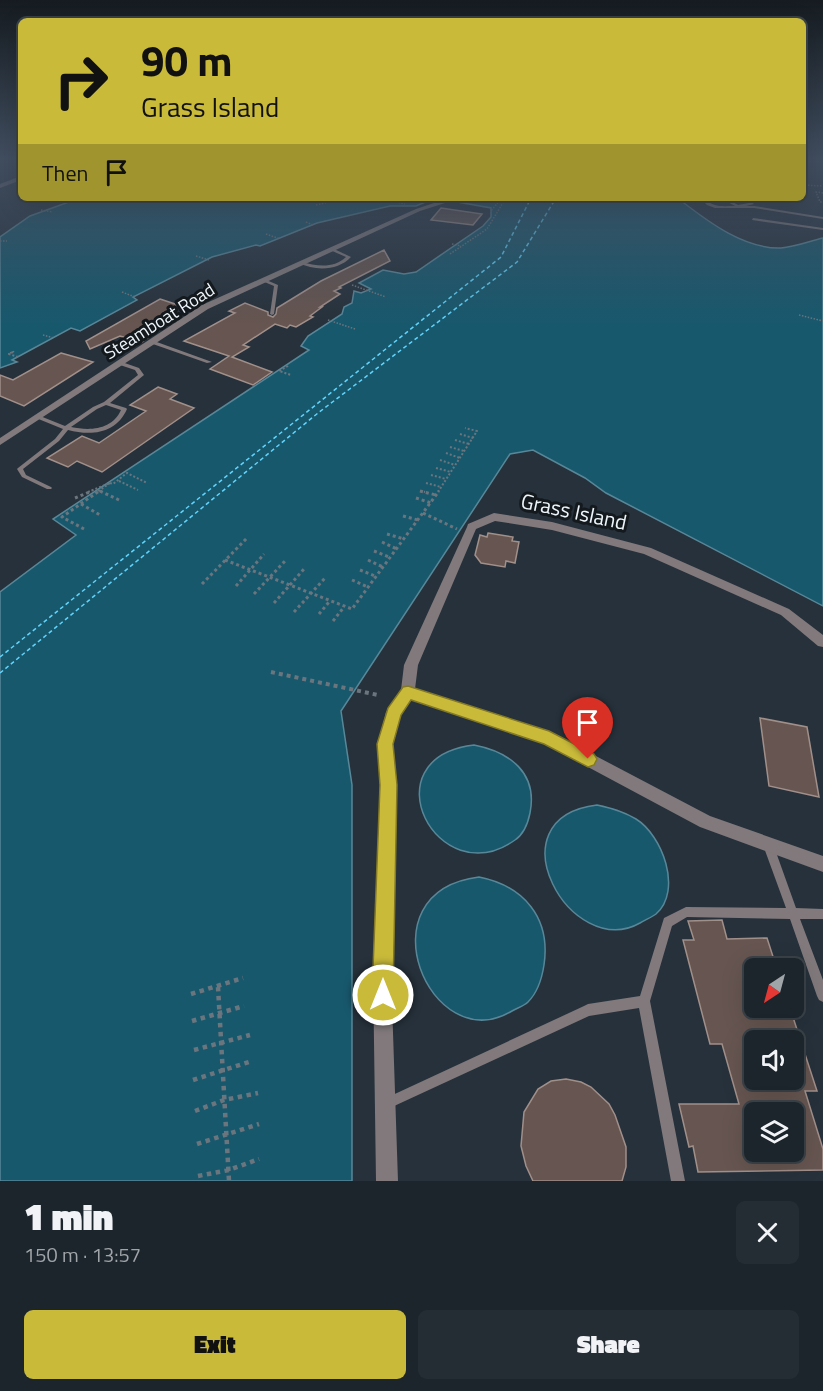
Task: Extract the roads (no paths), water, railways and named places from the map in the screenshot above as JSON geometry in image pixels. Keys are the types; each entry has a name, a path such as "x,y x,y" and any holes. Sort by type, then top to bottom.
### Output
{"street":[{"name":"Steamboat Road","path":"0,442 205,308 411,213"},
{"name":"Grass Island","path":"387,1181 382,973 388,785 385,744 393,712 408,692 411,665 472,527 494,518 552,526 647,551 785,612 823,642"},
{"path":"408,692 549,739 706,822 823,864"}],"lane":[{"path":"790,213 823,218"},
{"path":"753,219 823,230"},
{"path":"301,263 309,266 335,266 347,261 349,257 331,249"},
{"path":"264,280 276,285 272,314"},
{"path":"152,342 209,362"},
{"path":"49,488 24,476 20,469 27,460 63,435 66,429 95,408 106,403 141,375 136,369 119,363"},
{"path":"38,417 66,429 93,432 117,421 124,409 106,403"},
{"path":"768,844 823,996"},
{"path":"678,1181 644,1001 668,922 686,912 823,914"},
{"path":"385,1104 588,1010 644,1001"}],"water":[{"path":"38,213 359,213 317,223 260,246 256,245 212,257 133,297 137,300 80,331 71,328 12,360 17,362 0,368 0,237 30,216"},
{"path":"491,213 697,213 741,239 768,247 781,248 823,238 823,606 606,493 585,478 533,450 510,454 341,711 352,785 352,1181 0,1181 0,592 76,535 53,519 309,350 301,346 308,336 342,314 344,307 352,303 354,291 361,293 371,289 359,283 383,270 404,274 416,272 483,226 491,217"},
{"path":"474,745 487,748 510,759 525,776 530,786 530,813 521,835 515,840 486,852 461,850 440,838 425,818 419,795 424,773 442,755"},
{"path":"597,805 626,814 645,827 661,850 668,878 668,891 664,904 656,914 640,923 614,930 589,923 568,906 552,884 545,858 549,834 565,815"},
{"path":"479,877 495,881 521,896 538,919 545,948 542,975 537,989 528,1002 512,1011 482,1020 456,1013 434,994 420,968 416,939 422,911 443,889"}]}
